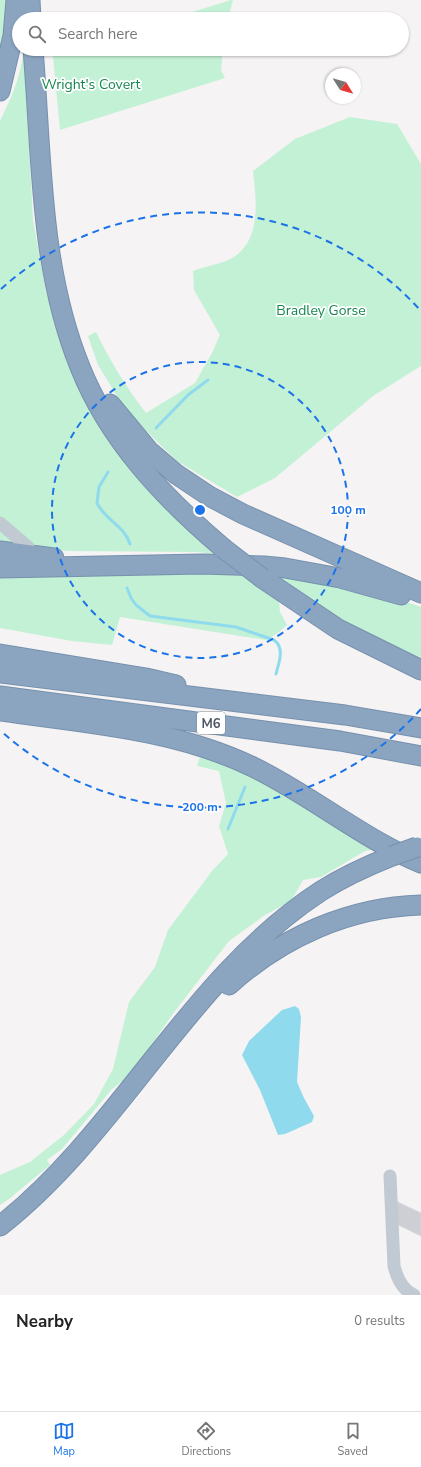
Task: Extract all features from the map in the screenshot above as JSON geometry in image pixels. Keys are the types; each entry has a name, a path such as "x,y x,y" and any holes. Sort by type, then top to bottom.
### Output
{"highway":[{"path":"15,12 16,0"},
{"path":"30,0 31,12"},
{"path":"0,92 12,40"},
{"path":"33,56 44,204 50,257 59,300 80,367 91,391 116,434 132,458 153,483 177,508 223,548 262,578 338,629 421,670"},
{"path":"71,339 119,417 150,451 176,474 209,496 243,514 421,593"},
{"path":"0,551 34,556 150,565"},
{"path":"0,568 202,564 285,568 362,583 421,602"},
{"path":"0,654 146,678 182,687 208,697"},
{"name":"M6","path":"0,673 143,692 208,697 345,715 421,728"},
{"name":"M6","path":"0,696 340,741 421,756"},
{"path":"0,711 112,726 188,743 230,757 270,775 388,847 420,852"},
{"path":"0,1226 26,1206 71,1160 228,970 288,915 338,881 392,856 420,852"},
{"path":"156,1056 243,973 273,951 318,927 356,914 392,907 421,905"}],"lane":[{"path":"0,523 28,547 34,556"},
{"path":"390,1176 394,1266 397,1278 404,1288 414,1295"}],"green space":[{"path":"0,0 7,0 7,15 0,64"},
{"path":"231,0 233,0 230,12 192,12"},
{"path":"23,56 24,56 33,220 46,292 75,375 95,418 119,454 144,486 217,556 200,552 68,551 43,549 32,544 21,545 0,543 0,121 9,103"},
{"name":"Wright's Covert","path":"53,56 222,56 221,70 225,78 60,130"},
{"name":"Bradley Gorse","path":"350,117 397,124 421,164 421,366 373,396 275,478 237,497 177,461 136,421 117,396 98,365 88,336 96,332 119,374 146,413 195,383 212,353 220,335 194,290 193,271 234,257 243,249 249,239 253,229 256,206 253,171 295,139"},
{"path":"237,572 279,602 280,612 287,625 278,633 266,640 120,617 112,645 72,641 0,628 0,573"},
{"path":"270,573 397,599 421,607 421,661 343,622"},
{"path":"201,753 231,762 383,848 365,851 321,877 303,880 291,901 265,915 229,941 175,1011 130,1075 112,1089 62,1149 47,1160 50,1165 0,1205 0,1175 30,1162 64,1135 94,1104 113,1069 129,1002 155,967 168,930 212,871 228,854 219,826 226,803 219,771 197,766"}],"water":[{"path":"295,1006 299,1009 301,1017 297,1082 314,1116 312,1122 285,1134 278,1135 260,1090 242,1055 249,1041 282,1010"}],"building":[{"path":"387,1197 421,1213 421,1236 388,1220"}],"waterway":[{"path":"156,428 188,395 208,380"},
{"path":"108,472 99,487 97,503 104,514 124,532 130,544"},
{"path":"127,588 136,605 150,616 236,627 274,640 280,651 280,660 276,674"},
{"path":"228,829 245,787"}]}
